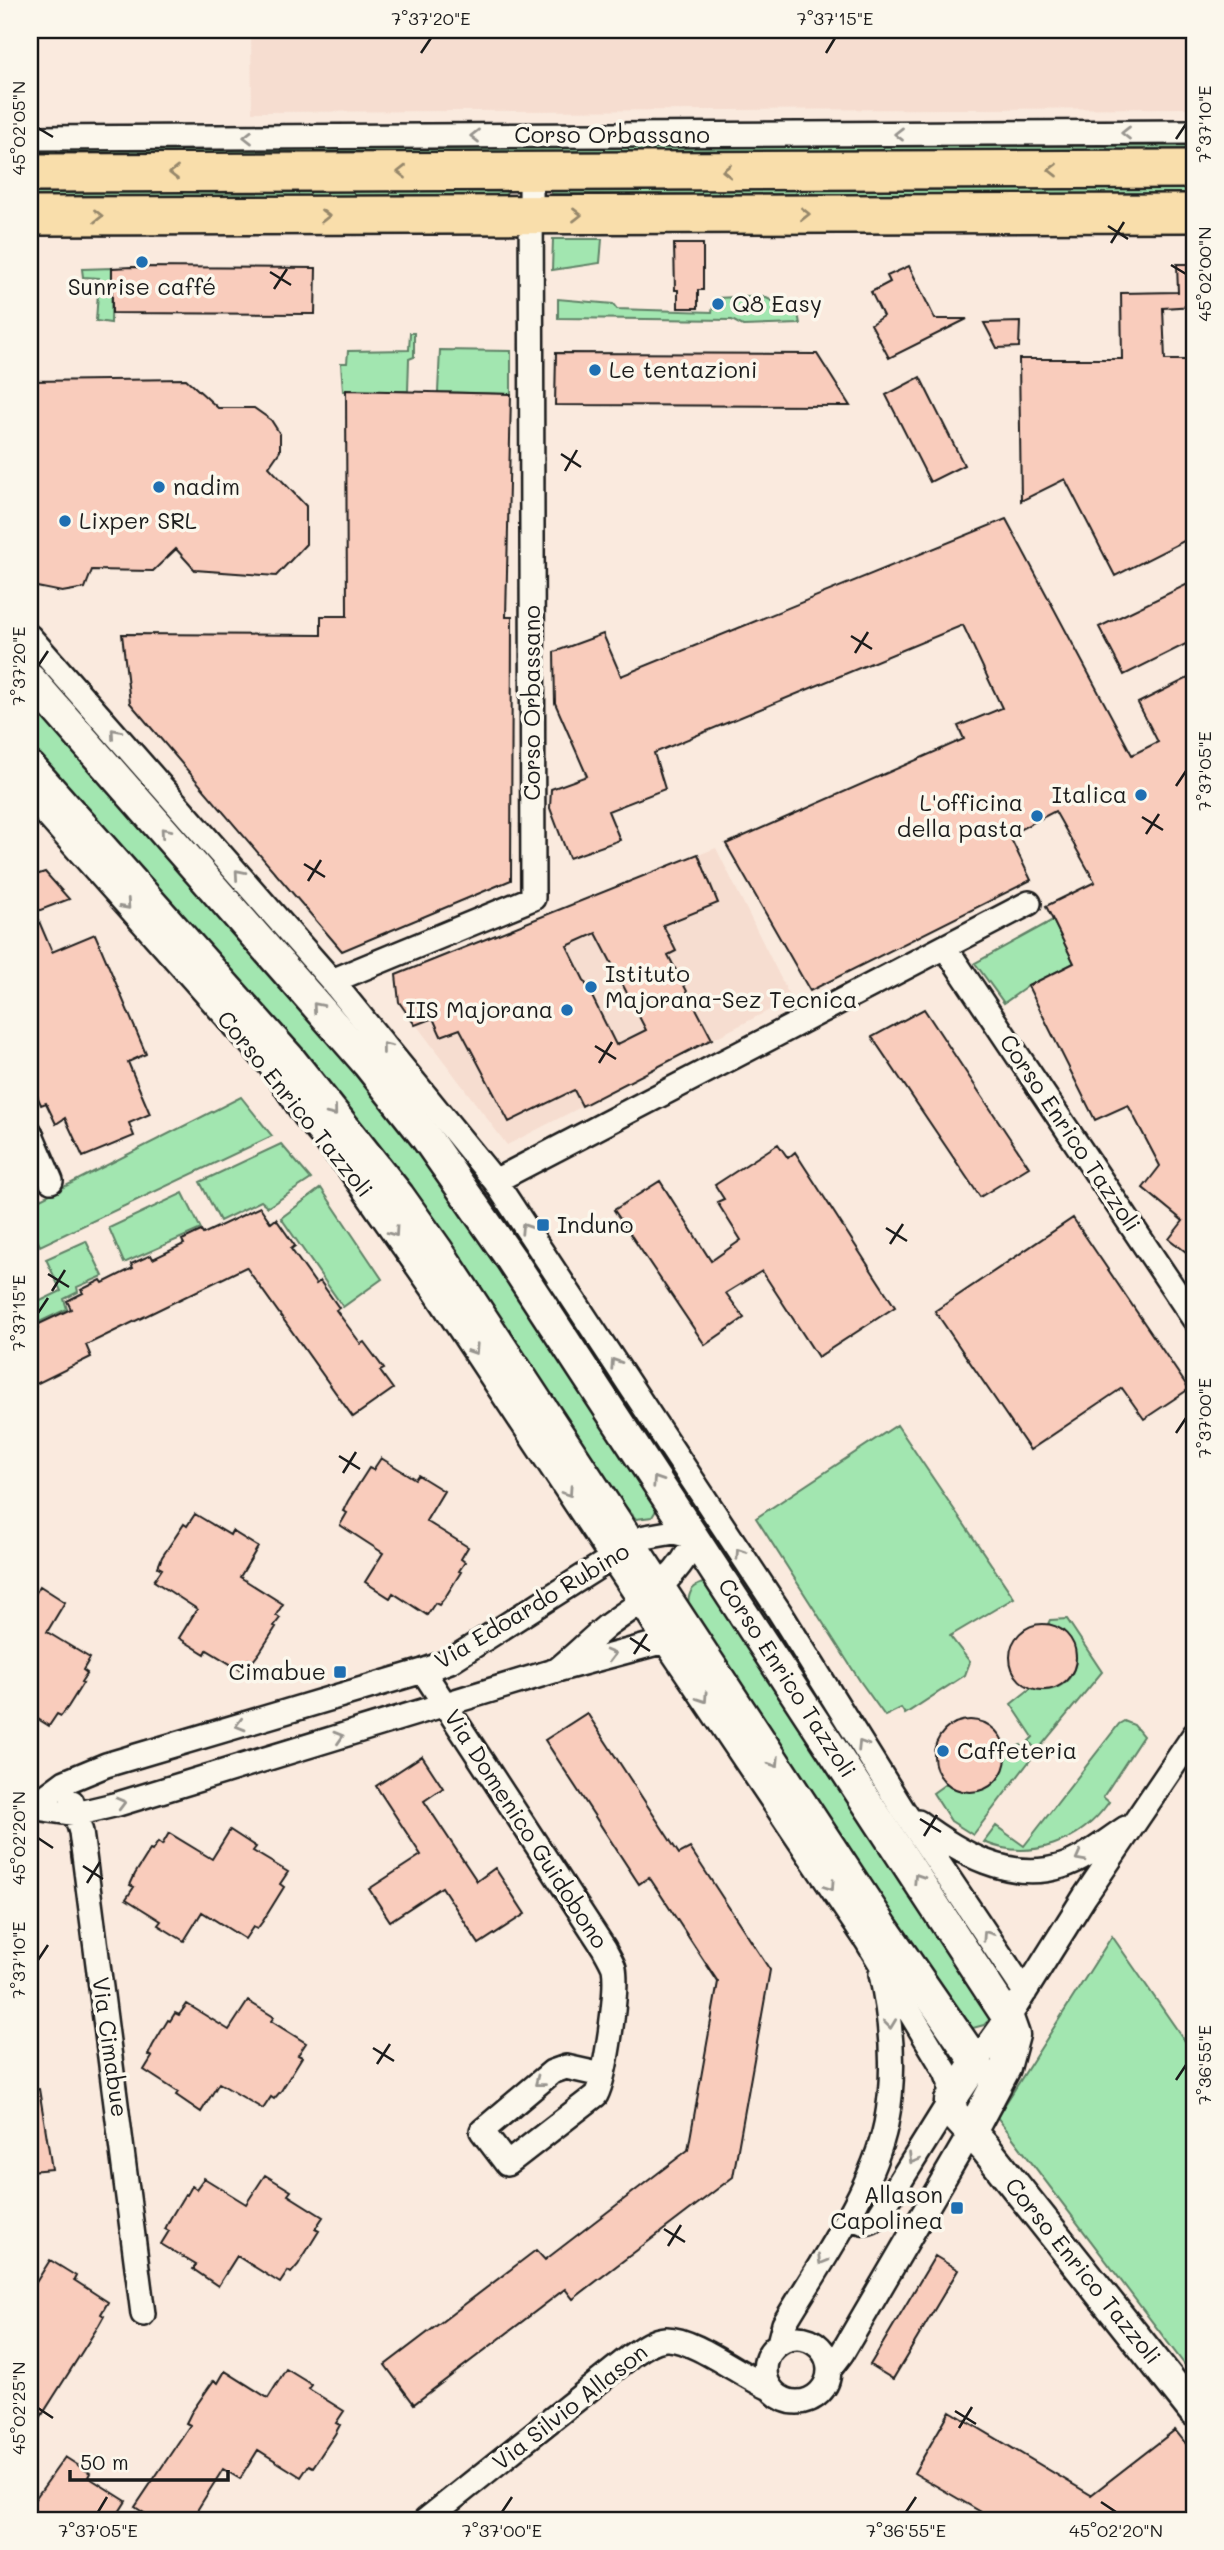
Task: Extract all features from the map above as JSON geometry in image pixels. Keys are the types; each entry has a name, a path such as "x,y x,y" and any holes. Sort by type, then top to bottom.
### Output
{"main road":[{"name":"Corso Orbassano","path":"30,173 1194,169"},
{"path":"30,216 1194,213"}],"street":[{"name":"Corso Orbassano","path":"30,138 1194,132"},
{"name":"Corso Orbassano","path":"332,981 533,898 531,172"},
{"name":"Corso Enrico Tazzoli","path":"30,637 332,981 495,1181 779,1611 902,1810 1025,1992"},
{"name":"Corso Enrico Tazzoli","path":"30,679 367,1063 472,1201 695,1537 1008,2018 1014,2035 1008,2060 971,2132 842,2353 829,2370"},
{"name":"Corso Enrico Tazzoli","path":"30,767 290,1059 353,1136 438,1251 528,1386 621,1551"},
{"name":"Corso Enrico Tazzoli","path":"30,796 274,1070 305,1116 356,1178 530,1435 621,1551 976,2062"},
{"path":"495,1181 1029,903"},
{"name":"Corso Enrico Tazzoli","path":"945,947 1194,1319"},
{"name":"Corso Enrico Tazzoli","path":"367,1063 429,1100"},
{"path":"30,1132 51,1181"},
{"path":"563,1284 564,1339"},
{"path":"528,1386 530,1435"},
{"name":"Via Edoardo Rubino","path":"30,1807 65,1782 106,1765 450,1661 621,1551 658,1533 674,1532 695,1537 684,1561 650,1594 557,1670"},
{"name":"Corso Enrico Tazzoli","path":"650,1594 665,1641 877,1957 946,2072 953,2113 1194,2411"},
{"name":"Via Edoardo Rubino","path":"30,1807 76,1814 194,1781 557,1670 665,1641"},
{"name":"Via Domenico Guidobono","path":"423,1671 604,1948 614,1968 614,1993 602,2075 600,2087 590,2101 507,2164 482,2131 552,2072 566,2067 602,2075"},
{"name":"Corso Enrico Tazzoli","path":"848,2215 864,2224 871,2223 878,2217 950,2101 1008,2018 1085,1896 1194,1735"},
{"name":"Via Cimabue","path":"65,1782 81,1832 143,2314"},
{"name":"Corso Enrico Tazzoli","path":"902,1810 942,1840 978,1859 1004,1868 1032,1872 1063,1866 1138,1820"},
{"name":"Corso Enrico Tazzoli","path":"779,2343 784,2324 848,2215 872,2164 886,2125 892,2042 877,1957"},
{"path":"794,2338 810,2340 820,2348 827,2358 829,2370 826,2383 818,2395 807,2402 796,2403 782,2398 770,2388 764,2364 769,2352 779,2343 794,2338"},
{"name":"Via Silvio Allason","path":"426,2520 648,2345 668,2339 682,2342 770,2388"},
{"name":"Via Silvio Allason","path":"725,2364 742,2368 764,2364"}],"shaded area":[{"path":"251,30 1194,30 1194,108 252,112"},
{"name":"Istituto Majorana-Sez Tecnica","path":"716,848 791,999 507,1145 399,1002 396,975"}],"green space":[{"path":"1194,146 1194,154 30,156 30,148"},
{"path":"509,182 506,195 30,198 30,185"},
{"path":"1194,184 1194,194 551,194 552,185"},
{"path":"553,239 602,239 600,263 552,270"},
{"path":"112,268 111,323 96,321 99,278 83,277 82,269"},
{"path":"762,296 798,313 800,324 743,326 732,320 558,318 558,299 613,304 617,309 712,312 715,298"},
{"path":"410,333 414,333 414,357 409,359 408,391 343,391 341,363 347,363 348,351 409,350"},
{"path":"440,350 511,351 511,394 438,392"},
{"path":"30,695 398,1115 660,1504 652,1517 636,1519 624,1505 419,1199 300,1051 30,747"},
{"path":"1053,920 1074,963 1028,986 1004,1003 975,963"},
{"path":"241,1097 272,1136 40,1246 30,1224 30,1209 37,1206 36,1201"},
{"path":"281,1144 311,1179 268,1207 261,1201 220,1221 200,1182"},
{"path":"321,1188 382,1279 343,1307 281,1218"},
{"path":"183,1193 201,1229 124,1263 109,1228"},
{"path":"86,1241 103,1276 77,1287 78,1292 64,1299 67,1309 33,1325 30,1320 30,1306 61,1291 46,1259"},
{"path":"897,1425 1014,1598 950,1636 970,1662 965,1675 905,1714 901,1708 885,1716 756,1518"},
{"path":"707,1582 993,2016 984,2025 973,2028 963,2022 688,1604 693,1589"},
{"path":"1067,1619 1102,1672 1037,1751 1029,1741 1033,1737 1011,1704 1031,1688 1047,1690 1059,1686 1069,1678 1076,1655 1072,1643 1063,1632 1048,1624 1050,1620"},
{"path":"1124,1721 1134,1725 1143,1736 1103,1797 1109,1802 1084,1828 1053,1845 1036,1849 1001,1848 984,1842 996,1826 1024,1846"},
{"path":"1021,1745 1031,1759 973,1835 951,1821 933,1793 947,1783 966,1791 987,1787 1002,1772 1006,1751"},
{"path":"1112,1936 1194,2054 1194,2377 997,2117"}],"building":[{"path":"674,244 703,244 703,290 698,290 698,308 678,308"},
{"path":"1177,264 1194,264 1194,306 1163,308 1165,360 1194,360 1194,536 1115,576 1065,479 1021,501 1019,359 1122,359 1121,293 1178,292"},
{"path":"909,266 935,319 967,319 889,358 871,324 883,316 871,292 890,282 887,276"},
{"path":"112,268 316,268 315,314 112,313"},
{"path":"1020,322 1019,347 997,348 984,323"},
{"path":"556,353 817,354 850,406 555,405"},
{"path":"920,377 964,465 930,482 886,395"},
{"name":"nadim","path":"186,379 218,408 254,408 271,420 280,434 280,451 269,467 306,506 306,544 276,576 195,570 176,549 153,571 92,570 85,588 62,592 37,587 30,579 30,381"},
{"path":"346,390 511,394 506,617 512,617 511,880 342,951 130,703 122,634 321,635 321,616 347,616"},
{"path":"1006,519 1132,755 1158,742 1138,703 1194,675 1194,1258 1169,1239 1183,1221 1143,1188 1160,1166 1128,1105 1095,1120 1028,986 1074,963 1046,906 1095,882 1055,811 1009,835 1031,880 810,991 726,844 964,739 958,726 1002,708 963,625 654,753 665,789 608,811 620,840 569,858 550,808 551,789 587,776 555,703 554,652 603,634 621,676"},
{"path":"1194,581 1194,640 1124,675 1099,627"},
{"name":"Istituto Majorana-Sez Tecnica","path":"698,854 718,903 663,925 676,951 668,955 712,1039 582,1106 574,1090 509,1122 460,1029 441,1036 433,1018 415,1025 399,1002 396,975","holes":["596,933 646,1030 616,1045 567,946"]},
{"path":"45,872 69,899 35,912 52,952 95,934 146,1054 128,1062 150,1114 129,1123 134,1136 83,1157 65,1118 56,1124 46,1103 41,1105 30,1079 30,877"},
{"path":"924,1009 1029,1167 980,1197 872,1037"},
{"path":"778,1144 788,1158 795,1152 895,1307 818,1357 762,1271 726,1293 744,1318 705,1345 614,1210 660,1181 711,1261 741,1240 717,1202 724,1199 715,1185"},
{"path":"260,1207 271,1223 276,1219 295,1246 291,1249 316,1284 320,1281 339,1308 336,1310 384,1369 380,1371 393,1389 353,1417 246,1267 86,1345 91,1357 30,1387 30,1333 38,1328 37,1325 71,1309 67,1301 83,1293 81,1290 101,1280 103,1283 133,1268 131,1264 151,1255 153,1259 184,1244 182,1240 201,1231 203,1234"},
{"path":"1073,1218 1189,1389 1144,1419 1122,1388 1030,1450 935,1311"},
{"path":"381,1458 415,1479 418,1475 444,1491 426,1521 468,1547 461,1559 465,1562 459,1571 461,1572 439,1605 435,1603 427,1615 393,1593 390,1598 365,1582 383,1553 340,1525 347,1513 343,1511 348,1501 369,1468 373,1470"},
{"path":"195,1514 230,1535 232,1531 258,1547 240,1577 283,1604 276,1615 280,1618 274,1626 276,1627 260,1652 253,1661 249,1659 242,1671 207,1650 205,1654 179,1638 197,1609 154,1581 162,1569 158,1567 162,1557 184,1524 187,1526"},
{"path":"40,1586 65,1602 47,1632 90,1658 83,1670 87,1673 81,1682 83,1683 61,1716 57,1714 49,1726 30,1714 30,1602"},
{"path":"1049,1624 1067,1633 1074,1644 1074,1670 1067,1681 1056,1688 1037,1690 1019,1681 1012,1670 1010,1651 1019,1633 1030,1626"},
{"path":"587,1713 679,1854 690,1848 770,1970 733,2177 573,2299 565,2289 414,2404 385,2365 536,2250 545,2260 688,2150 718,1982 649,1877 639,1884 545,1740"},
{"path":"970,1720 990,1726 1000,1736 1006,1756 1000,1776 990,1786 970,1792 950,1786 940,1776 934,1756 940,1736 950,1726"},
{"path":"422,1756 443,1788 424,1801 477,1881 495,1868 525,1914 479,1944 442,1887 390,1921 369,1889 421,1855 376,1786"},
{"path":"230,1830 256,1847 253,1851 288,1872 280,1884 284,1887 263,1921 257,1929 253,1927 245,1939 202,1912 184,1941 158,1925 161,1921 126,1899 134,1887 130,1885 135,1874 150,1850 152,1851 158,1842 162,1845 169,1833 212,1859"},
{"path":"248,2001 274,2017 271,2021 306,2043 298,2055 302,2057 281,2091 274,2099 271,2097 263,2109 219,2083 201,2112 176,2095 178,2092 144,2070 152,2057 148,2055 168,2020 170,2021 175,2013 179,2015 187,2004 229,2030"},
{"path":"39,2089 52,2169 30,2171 30,2090"},
{"path":"265,2175 291,2191 288,2195 323,2217 315,2229 319,2231 298,2265 291,2273 288,2271 280,2283 237,2256 218,2286 193,2269 196,2265 161,2244 169,2231 165,2229 185,2194 187,2195 192,2186 196,2189 204,2178 246,2204"},
{"path":"935,2256 958,2270 893,2379 870,2365"},
{"path":"50,2260 76,2276 74,2280 108,2302 101,2314 104,2316 99,2325 30,2434 30,2292"},
{"path":"286,2369 312,2385 309,2389 344,2411 336,2423 340,2425 313,2467 309,2465 301,2477 258,2450 240,2479 223,2469 191,2520 155,2520 135,2507 190,2425 186,2423 191,2413 214,2380 218,2383 225,2371 268,2398"},
{"path":"950,2411 1091,2495 1175,2430 1194,2454 1194,2520 995,2520 914,2473"},
{"path":"65,2457 90,2473 88,2477 126,2501 114,2520 30,2520 30,2506"}],"place":[{"name":"Sunrise caffé","path":"142,262"},
{"name":"Q8 Easy","path":"718,304"},
{"name":"Le tentazioni","path":"595,370"},
{"name":"nadim","path":"159,487"},
{"name":"Lixper SRL","path":"65,521"},
{"name":"Italica","path":"1141,795"},
{"name":"L'officina della pasta","path":"1037,816"},
{"name":"Istituto Majorana-Sez Tecnica","path":"591,987"},
{"name":"IIS Majorana","path":"567,1010"},
{"name":"Induno","path":"543,1225"},
{"name":"Cimabue","path":"340,1672"},
{"name":"Caffeteria","path":"943,1751"},
{"name":"Allason Capolinea","path":"957,2208"}]}
